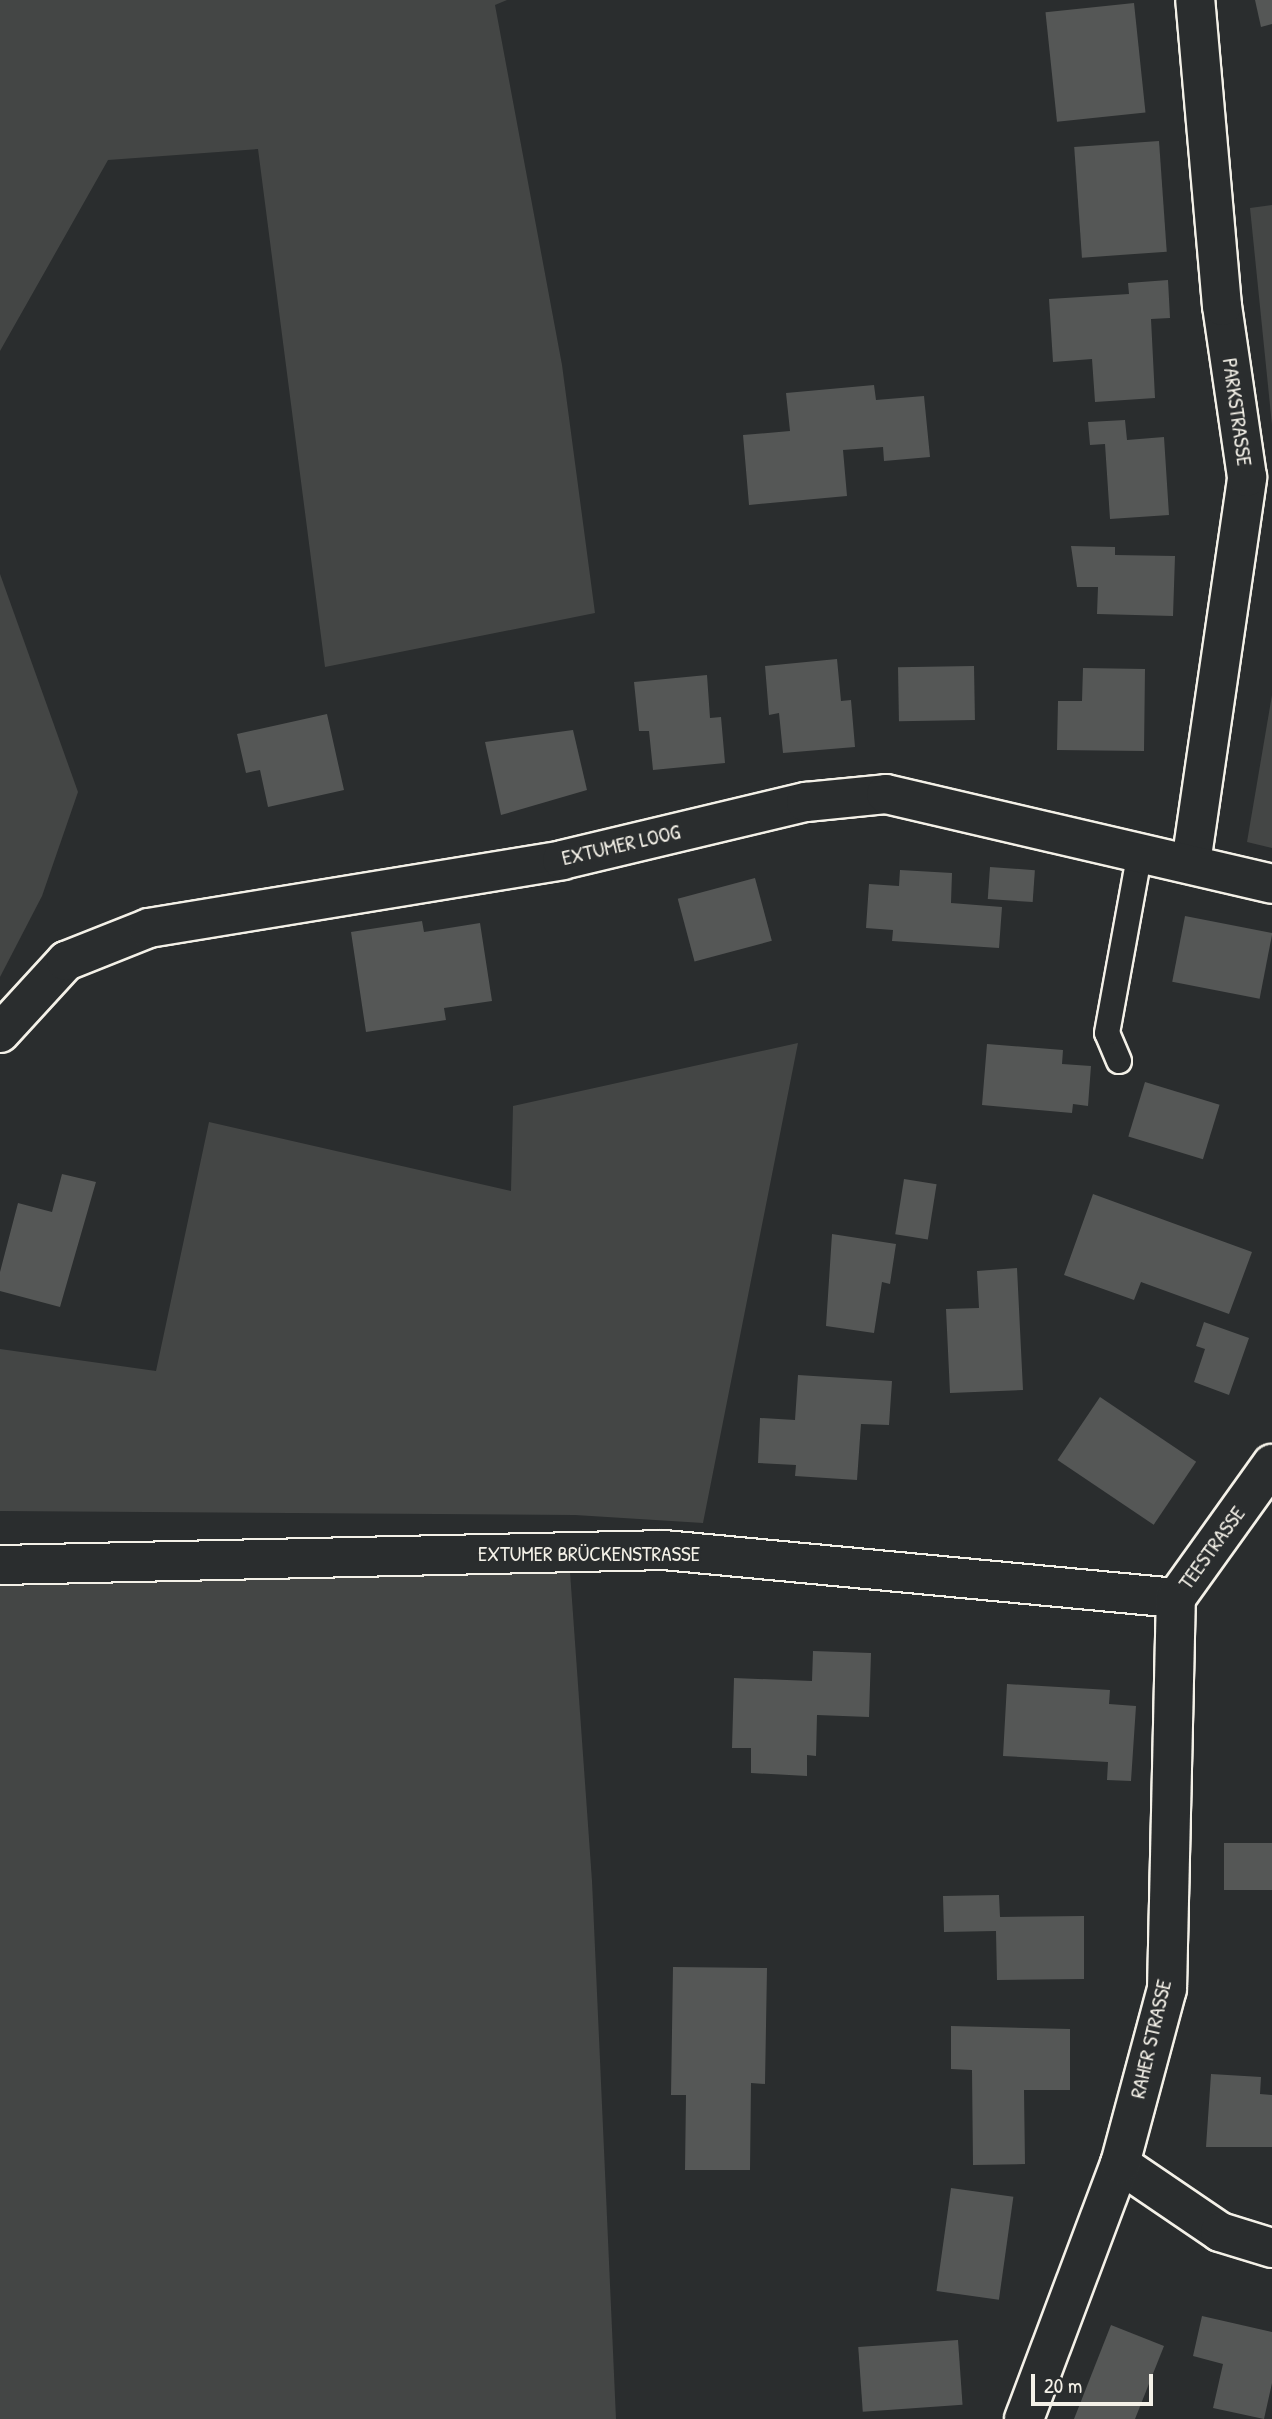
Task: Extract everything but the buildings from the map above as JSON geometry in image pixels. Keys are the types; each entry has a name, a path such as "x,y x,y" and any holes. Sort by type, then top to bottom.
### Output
{"street":[{"name":"PARKSTRASSE","path":"1191,863 1247,477 1222,306 1195,0"},
{"name":"EXTUMER LOOG","path":"0,1033 66,961 149,928 562,860 806,802 886,794 1140,851 1272,884"},
{"name":"TEESTRASSE","path":"1175,1598 1272,1464"},
{"name":"EXTUMER BRÜCKENSTRASSE","path":"0,1565 664,1550 1175,1598"},
{"name":"RAHER STRASSE","path":"1024,2419 1120,2164 1167,1989 1175,1598"},
{"path":"1120,2164 1220,2232 1272,2248"}],"lane":[{"path":"1119,1061 1107,1033 1140,851"}],"shaded area":[{"path":"0,0 507,0 495,5 562,365 595,613 325,667 258,149 108,160 0,351"},
{"path":"1272,205 1272,425 1250,208"},
{"path":"0,574 78,792 42,896 0,977"},
{"path":"1272,695 1272,848 1247,842"},
{"path":"798,1043 703,1523 575,1515 0,1511 0,1349 156,1371 209,1122 511,1191 513,1106"},
{"path":"570,1572 592,1881 616,2419 0,2419 0,1586"}]}
